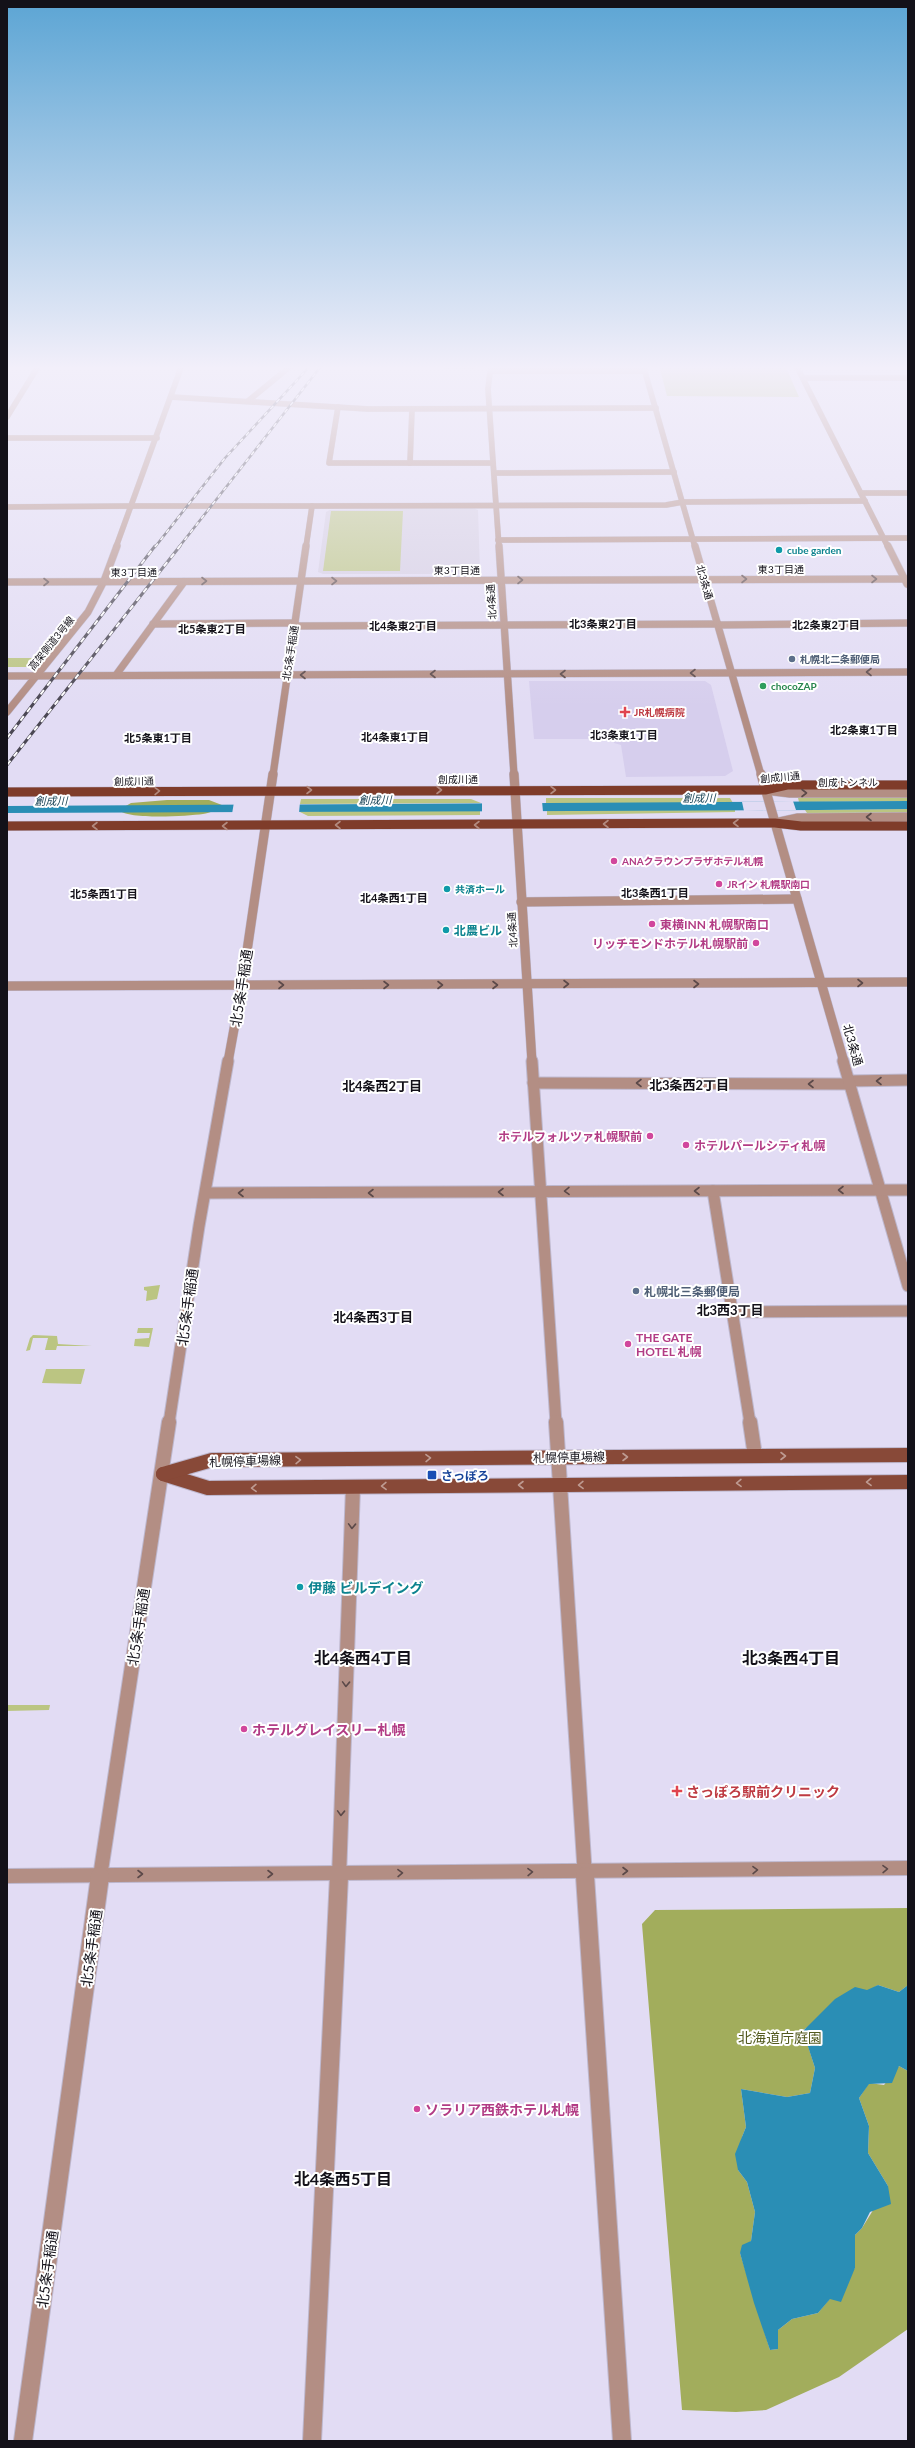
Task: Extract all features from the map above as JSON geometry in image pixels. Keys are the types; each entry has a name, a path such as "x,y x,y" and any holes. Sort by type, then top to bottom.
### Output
{"highway":[{"name":"創成川通","path":"7,792 270,790 514,794 765,790 787,785 908,784"},
{"path":"7,826 775,823 801,826 908,826"}],"main road":[{"name":"札幌停車場線","path":"163,1474 212,1460 908,1455"},
{"path":"163,1474 208,1488 908,1482"}],"street":[{"name":"高架側道3号線","path":"7,712 88,612 104,582 142,479"},
{"name":"北4条通","path":"494,479 622,2441"},
{"name":"北3条通","path":"676,479 908,1286"},
{"path":"854,479 906,579 908,586"},
{"path":"861,493 908,493"},
{"path":"7,507 666,504 683,502 865,501"},
{"name":"北5条手稲通","path":"24,2441 101,1874 200,1226 242,985 264,826 312,506"},
{"path":"498,540 908,538"},
{"name":"東3丁目通","path":"7,582 906,579"},
{"path":"116,676 184,582"},
{"path":"153,624 908,624"},
{"path":"7,676 908,672"},
{"name":"創成トンネル","path":"765,790 790,794 908,793"},
{"path":"775,823 798,818 908,817"},
{"path":"521,902 797,899"},
{"path":"7,986 528,985 908,982"},
{"path":"533,1083 850,1082 908,1080"},
{"path":"712,1190 755,1456"},
{"path":"206,1193 908,1190"},
{"path":"732,1312 908,1311"},
{"path":"312,2441 340,1874 354,1487"},
{"path":"7,1876 908,1868"}],"shaded area":[{"path":"473,508 478,510 480,571 476,574 323,574 318,572 326,512 330,510"},
{"name":"JR札幌病院","path":"529,681 705,681 711,685 733,771 725,776 626,777 621,745 614,743 613,739 534,739"}],"green space":[{"path":"331,511 403,511 400,571 323,571"},
{"path":"7,658 39,658 30,667 7,667"},
{"path":"908,797 908,801 799,802 798,798"},
{"path":"546,798 730,798 733,803 546,803"},
{"path":"301,799 471,799 481,803 300,804"},
{"path":"167,800 209,800 227,807 203,814 172,816 134,815 119,810 131,803"},
{"path":"908,809 908,813 807,813 805,810"},
{"path":"547,810 735,810 735,812 547,815"},
{"path":"298,811 480,811 480,815 308,816"},
{"path":"160,1285 157,1299 146,1301 147,1291 144,1290 144,1287"},
{"path":"138,1328 153,1328 149,1347 134,1346 135,1339 149,1338 150,1333 137,1333"},
{"path":"33,1335 57,1336 58,1344 92,1346 57,1346 56,1350 45,1350 48,1338 33,1338 30,1350 26,1351 30,1338"},
{"path":"46,1369 85,1369 81,1384 42,1383"},
{"path":"7,1705 50,1705 49,1710 7,1711"},
{"name":"北海道庁庭園","path":"908,1908 908,1985 899,1992 878,1985 803,2030 815,2068 810,2093 787,2097 741,2089 746,2127 742,2137 738,2170 747,2182 755,2212 751,2241 740,2253 770,2350 778,2349 778,2330 792,2319 818,2313 855,2268 855,2235 862,2228 888,2186 868,2153 869,2126 859,2098 869,2083 884,2085 899,2066 908,2071 908,2329 839,2377 766,2410 736,2412 682,2410 642,1924 655,1910"}],"water":[{"path":"908,801 908,809 7,813 7,806"},
{"path":"878,1985 899,1992 908,1985 908,2071 899,2066 892,2083 869,2084 859,2098 869,2126 868,2153 888,2186 891,2204 870,2212 862,2228 855,2235 855,2268 841,2302 830,2299 818,2313 792,2319 778,2330 778,2349 770,2350 754,2303 740,2253 742,2245 751,2241 755,2212 747,2182 738,2170 735,2154 746,2127 741,2089 787,2097 810,2093 815,2068 803,2031 835,1999 855,1987 867,1990"}],"pier":[{"path":"480,801 542,801 543,812 482,813 482,802"},
{"path":"793,801 796,810 744,811 742,802"},
{"path":"234,802 300,802 299,813 301,813 232,814"}],"railway":[{"path":"155,547 208,479"},
{"path":"179,547 232,479"},
{"path":"7,738 155,546"},
{"path":"7,765 180,546"}],"place":[{"name":"cube garden","path":"779,550"},
{"name":"札幌北二条郵便局","path":"792,659"},
{"name":"chocoZAP","path":"763,686"},
{"name":"JR札幌病院","path":"625,712"},
{"name":"ANAクラウンプラザホテル札幌","path":"614,861"},
{"name":"JRイン 札幌駅南口","path":"719,884"},
{"name":"共済ホール","path":"447,889"},
{"name":"東横INN 札幌駅南口","path":"652,924"},
{"name":"北農ビル","path":"446,930"},
{"name":"リッチモンドホテル札幌駅前","path":"756,943"},
{"name":"ホテルフォルツァ札幌駅前","path":"650,1136"},
{"name":"ホテルパールシティ札幌","path":"686,1145"},
{"name":"札幌北三条郵便局","path":"636,1291"},
{"name":"THE GATE HOTEL 札幌","path":"628,1344"},
{"name":"さっぽろ","path":"432,1475"},
{"name":"伊藤 ビルデイング","path":"300,1587"},
{"name":"ホテルグレイスリー札幌","path":"244,1729"},
{"name":"さっぽろ駅前クリニック","path":"677,1791"},
{"name":"ソラリア西鉄ホテル札幌","path":"417,2109"}],"district":[{"name":"北3条東2丁目","path":"603,623"},
{"name":"北2条東2丁目","path":"826,624"},
{"name":"北4条東2丁目","path":"403,625"},
{"name":"北5条東2丁目","path":"212,628"},
{"name":"北2条東1丁目","path":"864,729"},
{"name":"北3条東1丁目","path":"624,734"},
{"name":"北4条東1丁目","path":"395,736"},
{"name":"北5条東1丁目","path":"158,737"},
{"name":"北3条西1丁目","path":"655,892"},
{"name":"北5条西1丁目","path":"104,893"},
{"name":"北4条西1丁目","path":"394,897"},
{"name":"北3条西2丁目","path":"689,1085"},
{"name":"北4条西2丁目","path":"382,1086"},
{"name":"北3西3丁目","path":"730,1310"},
{"name":"北4条西3丁目","path":"373,1317"},
{"name":"北4条西4丁目","path":"363,1657"},
{"name":"北3条西4丁目","path":"791,1657"},
{"name":"北4条西5丁目","path":"343,2178"}],"water label":[{"name":"創成川","path":"699,797"},
{"name":"創成川","path":"375,799"},
{"name":"創成川","path":"51,800"}]}
